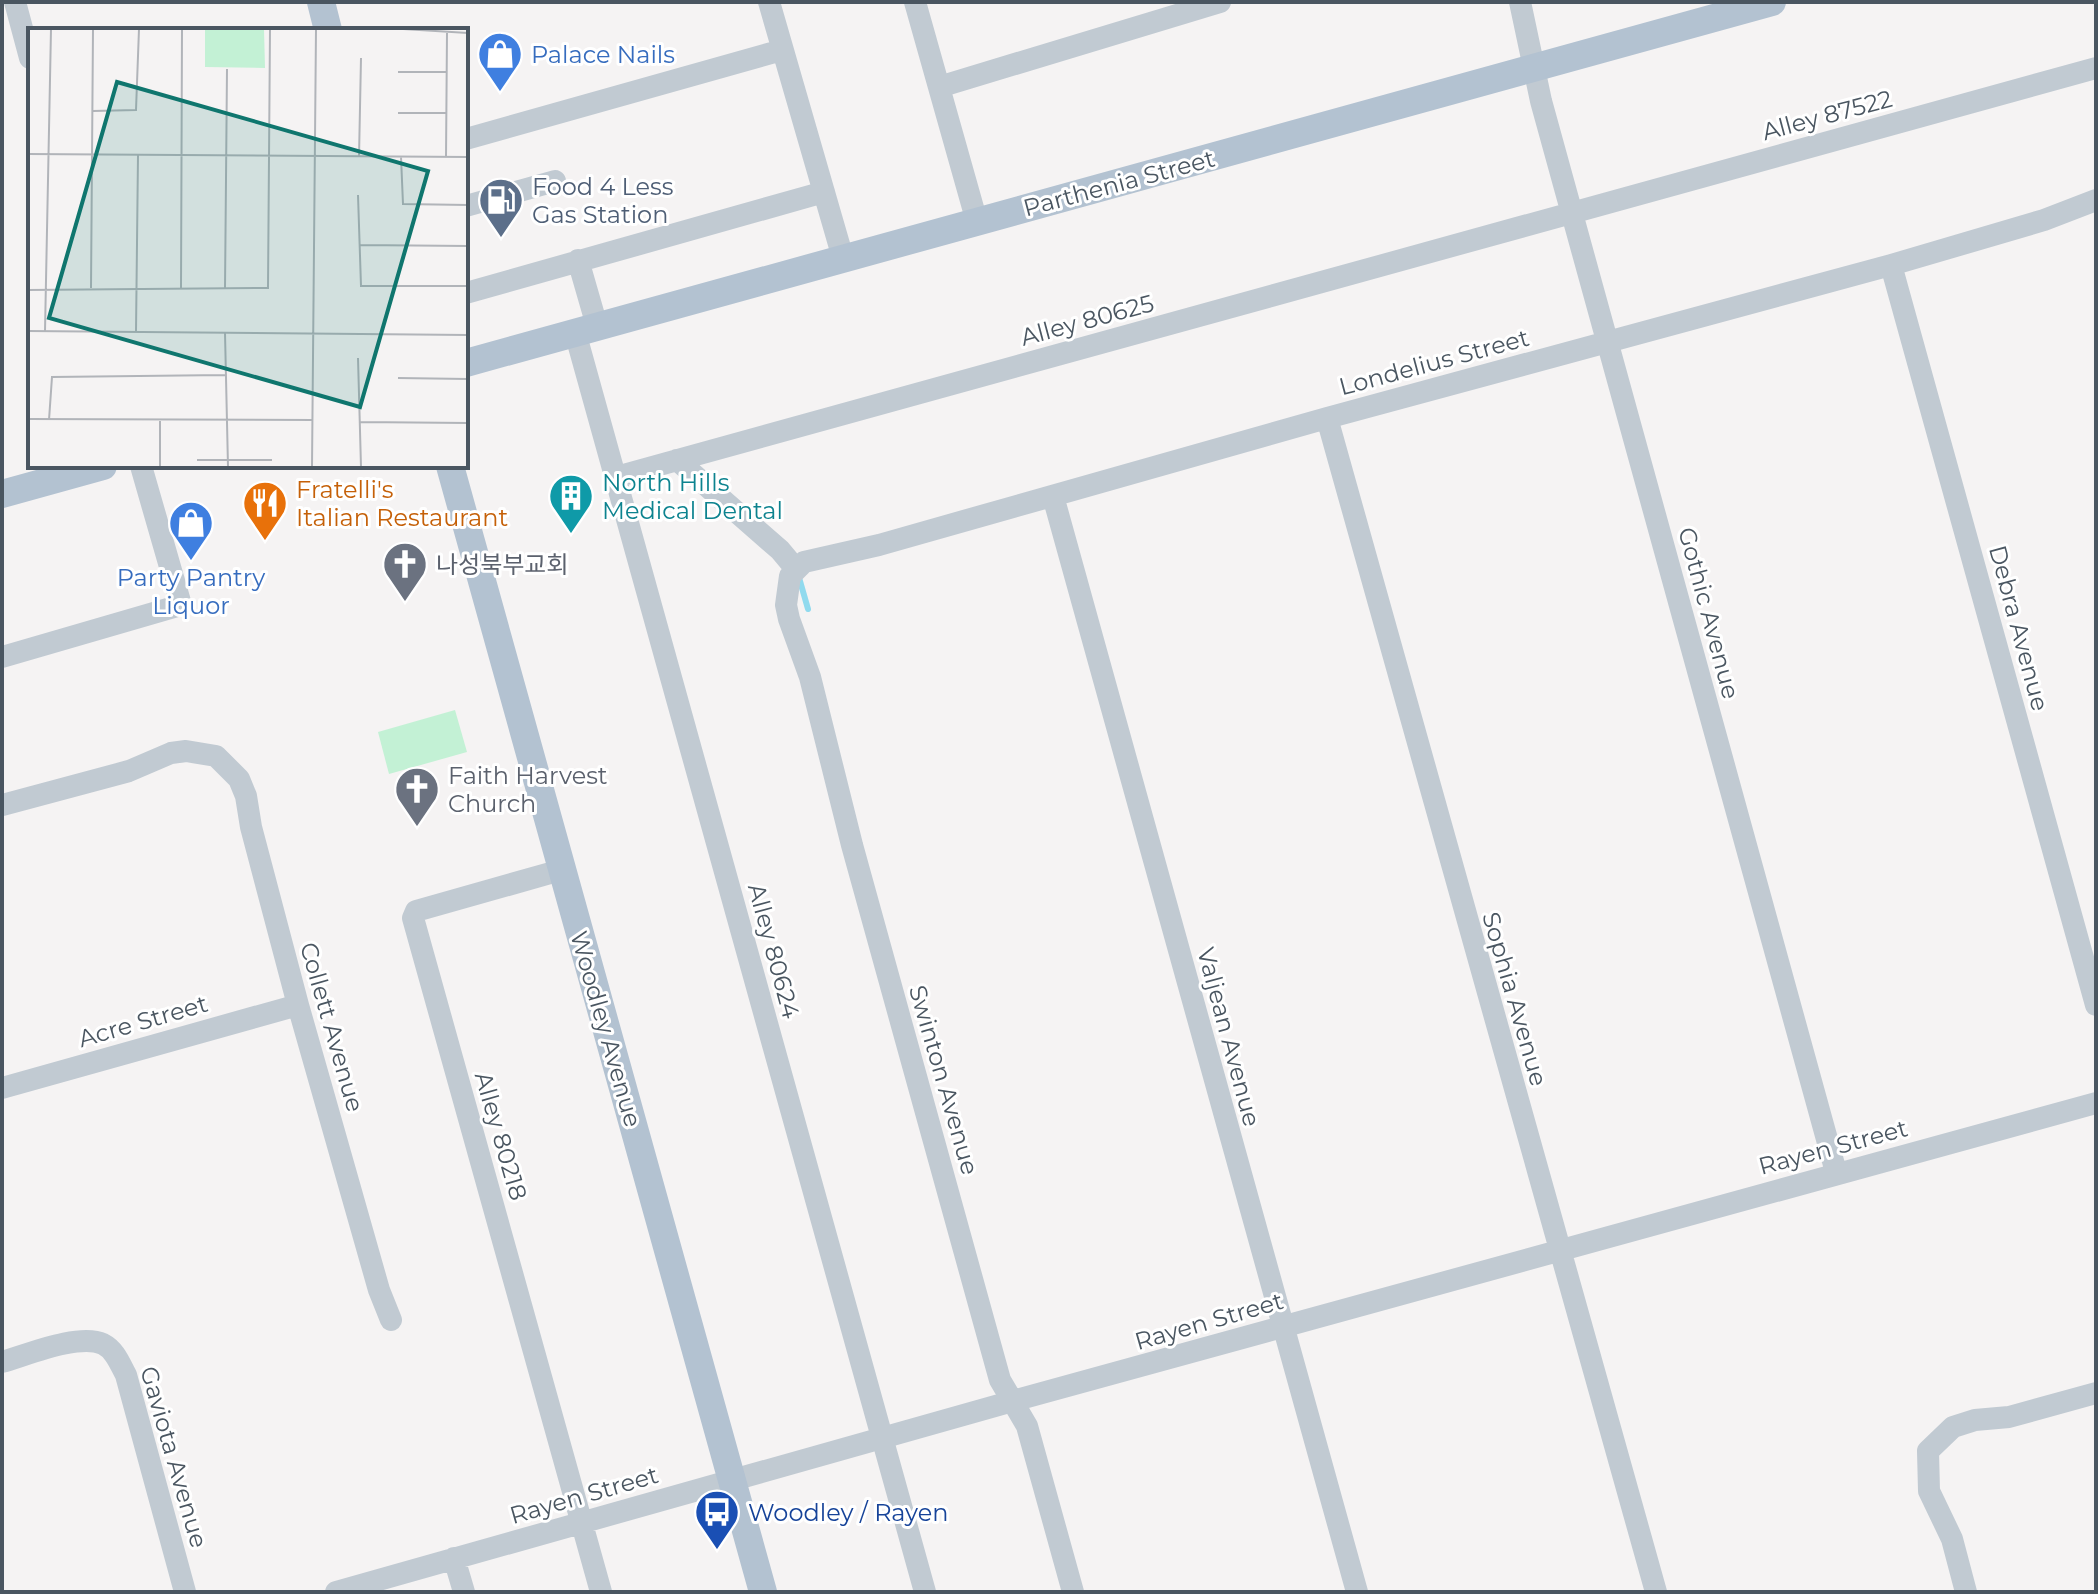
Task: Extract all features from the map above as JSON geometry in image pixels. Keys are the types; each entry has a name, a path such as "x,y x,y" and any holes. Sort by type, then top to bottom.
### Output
{"main road":[{"path":"321,2 328,28"},
{"name":"Parthenia Street","path":"468,362 1772,2"},
{"path":"2,494 96,468"},
{"name":"Woodley Avenue","path":"451,468 763,1592"}],"street":[{"path":"15,2 28,51"},
{"path":"769,2 843,258"},
{"path":"915,2 977,222"},
{"name":"Gothic Avenue","path":"1520,2 1572,213 1836,1172"},
{"path":"939,87 1218,3"},
{"path":"468,138 782,50"},
{"name":"Alley 87522","path":"1572,213 2096,68"},
{"path":"468,205 555,181"},
{"path":"468,292 824,192"},
{"name":"Londelius Street","path":"793,572 817,558 879,545 1327,418 1891,265 2044,220 2096,200"},
{"name":"Alley 80625","path":"616,477 1572,213"},
{"name":"Alley 80624","path":"578,260 586,329 616,477 925,1592"},
{"name":"Debra Avenue","path":"1891,265 2096,1005"},
{"name":"Sophia Avenue","path":"1327,418 1656,1592"},
{"path":"677,460 780,550 793,572"},
{"path":"2,657 181,605 142,468"},
{"name":"Valjean Avenue","path":"1053,496 1357,1592"},
{"name":"Swinton Avenue","path":"793,572 786,605 789,619 808,668 852,845 1000,1380 1027,1426 1073,1592"},
{"name":"Collett Avenue","path":"2,805 129,771 171,753 200,752 216,756 239,779 246,796 251,827 298,1005 379,1290 391,1320"},
{"name":"Alley 80218","path":"561,870 416,911 413,918 582,1522"},
{"name":"Acre Street","path":"2,1088 298,1005"},
{"name":"Rayen Street","path":"336,1592 1836,1172 2096,1103"},
{"name":"Gaviota Avenue","path":"2,1362 81,1342 101,1343 118,1359 126,1375 185,1592"},
{"path":"1966,1592 1952,1539 1929,1491 1928,1451 1953,1427 1975,1420 2009,1417 2096,1393"},
{"path":"582,1522 601,1592"},
{"path":"454,1558 464,1592"}],"green space":[{"path":"455,710 467,752 389,774 378,732"}],"waterway":[{"path":"798,574 808,609"}],"place":[{"name":"Palace Nails","path":"500,93"},
{"name":"Food 4 Less Gas Station","path":"501,239"},
{"name":"North Hills Medical Dental","path":"571,535"},
{"name":"Fratelli's Italian Restaurant","path":"265,542"},
{"name":"Party Pantry Liquor","path":"191,562"},
{"name":"나성북부교회","path":"405,603"},
{"name":"Faith Harvest Church","path":"417,828"},
{"name":"Woodley / Rayen","path":"717,1551"}]}
